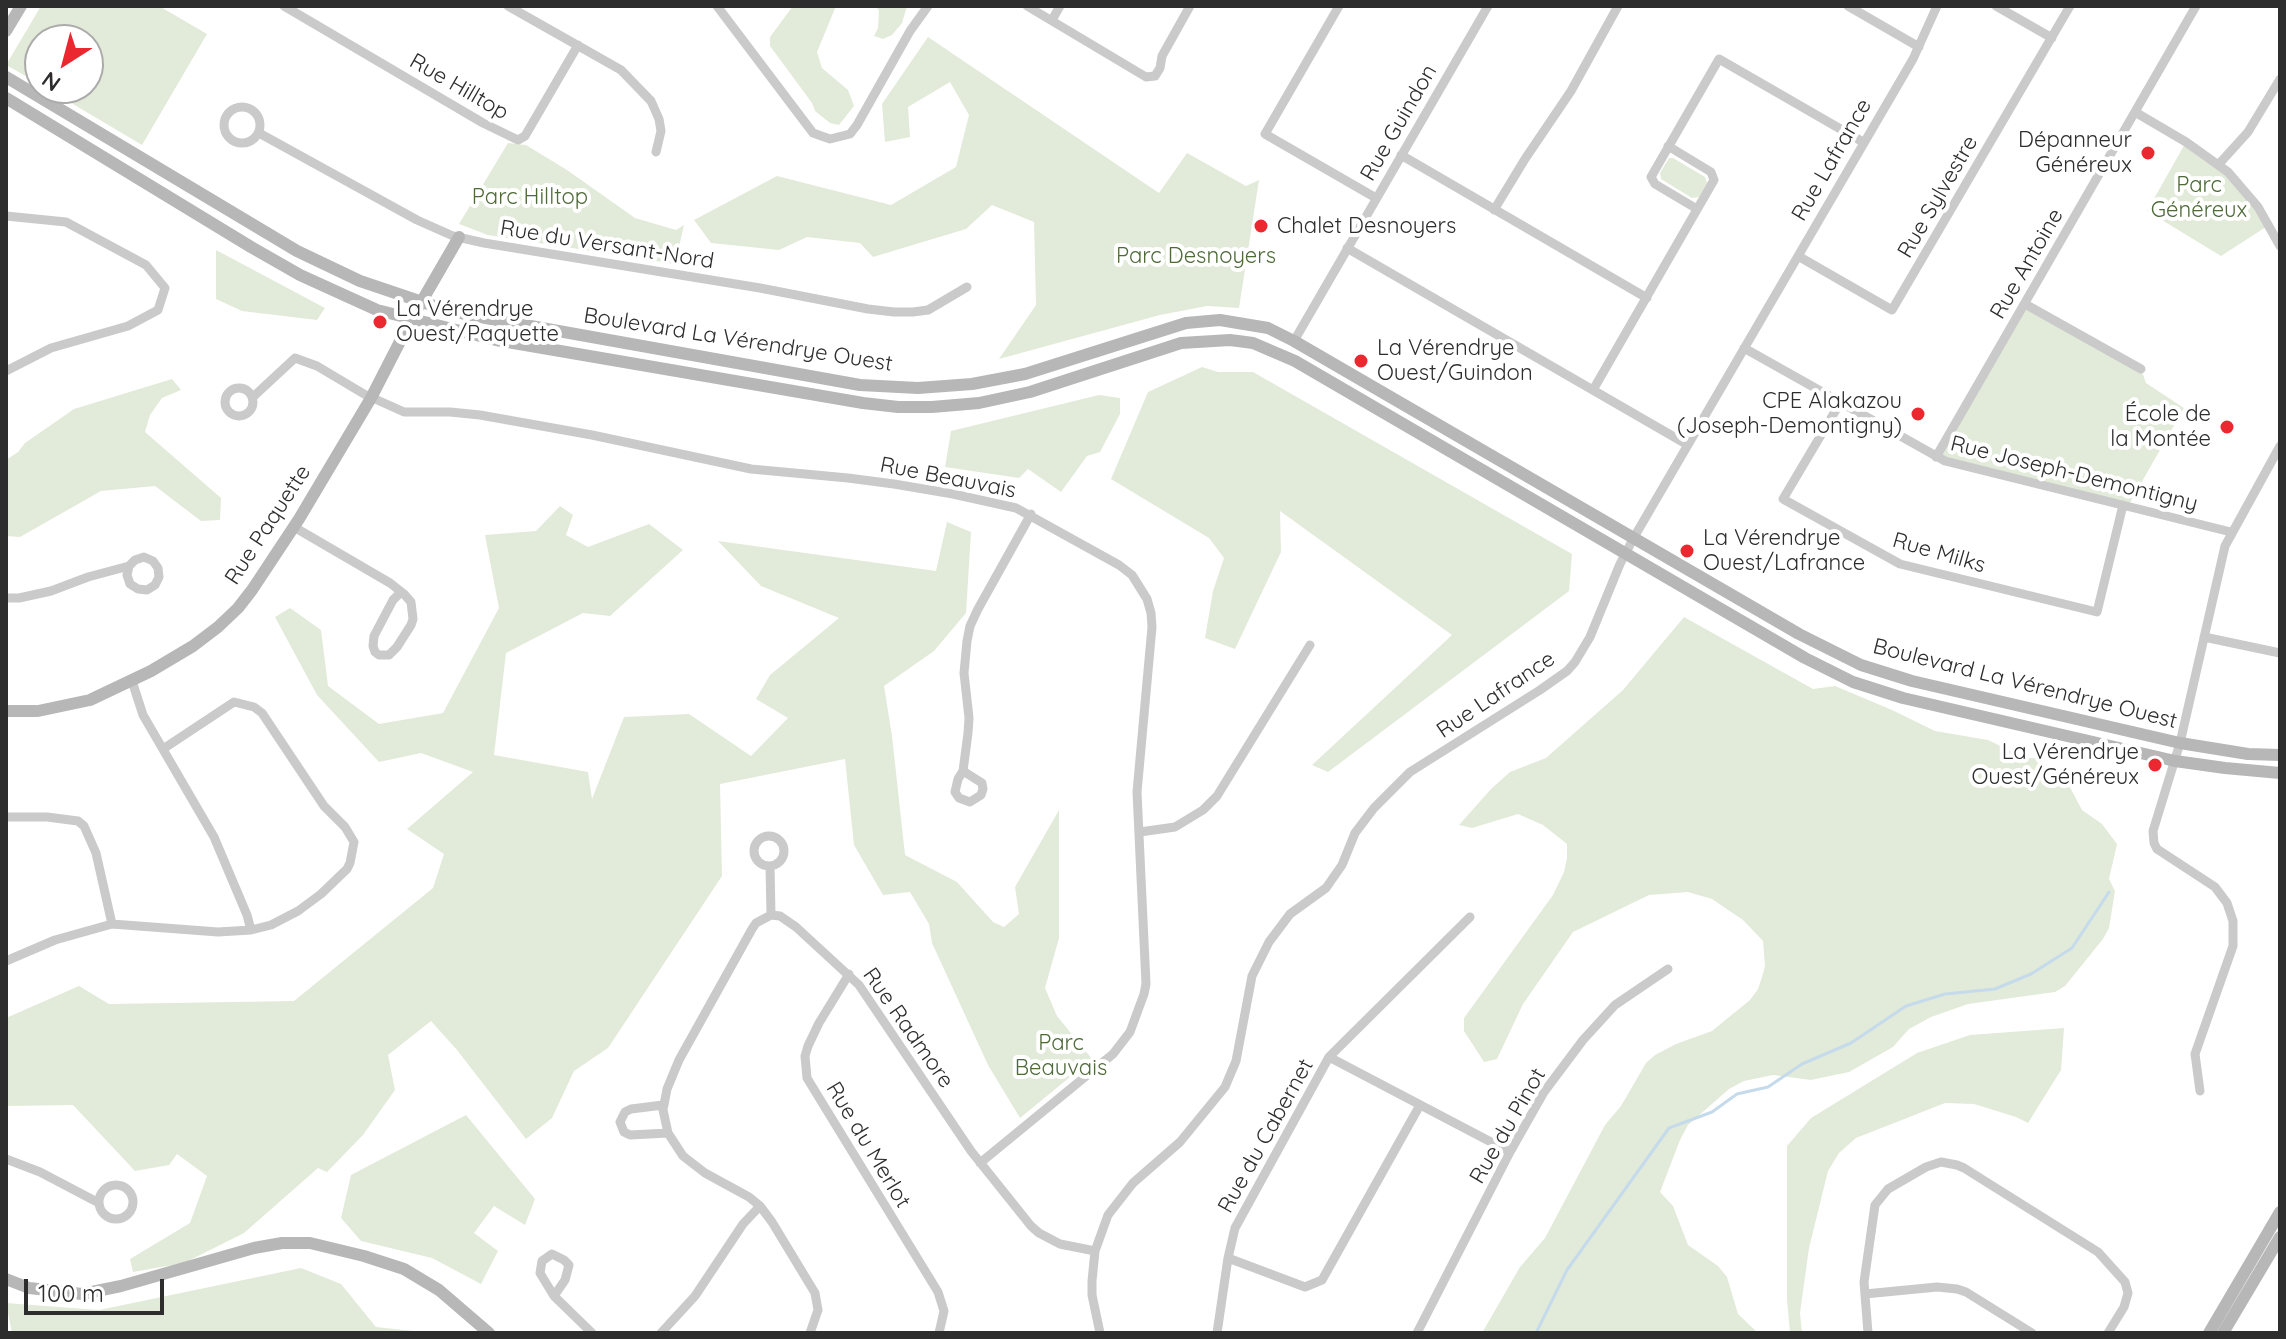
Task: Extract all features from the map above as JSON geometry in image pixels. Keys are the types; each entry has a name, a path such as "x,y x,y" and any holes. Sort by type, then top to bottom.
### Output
{"main road":[{"path":"6,31 21,6"},
{"name":"Boulevard La Vérendrye Ouest","path":"6,77 297,251 360,281 423,302 491,319 860,385 887,387 944,387 1012,376 1186,323 1220,320 1268,328 1799,634 1861,665 1912,681 2180,743 2238,753 2280,755"},
{"name":"Boulevard La Vérendrye Ouest","path":"6,98 300,275 377,310 496,340 898,407 966,405 1017,395 1181,343 1230,340 1253,343 1295,361 1818,665 1853,682 1903,698 2175,761 2280,773"},
{"name":"Rue Paquette","path":"6,711 38,711 90,700 132,681 193,646 218,627 252,590 294,527 371,398 459,237"},
{"path":"2209,1333 2280,1212"},
{"path":"2223,1333 2280,1237"},
{"path":"6,1279 38,1290 82,1294 254,1248 282,1243 310,1243 387,1263 421,1278 489,1333"}],"street":[{"name":"Rue Hilltop","path":"284,6 483,123 518,140 525,136 578,45"},
{"path":"508,6 621,70 651,101 659,119 661,131 656,152"},
{"path":"717,6 813,133 830,139 850,134 857,125 910,31 928,6"},
{"path":"1027,6 1146,77 1155,76 1160,68 1162,56 1190,6"},
{"path":"1052,20 1060,6"},
{"path":"1339,6 1265,134 1376,198"},
{"name":"Rue Guindon","path":"1294,341 1488,6"},
{"path":"1494,210 1571,91 1618,6"},
{"path":"1848,6 1919,47"},
{"name":"Rue Lafrance","path":"1100,1333 1092,1295 1095,1251 1108,1215 1133,1183 1180,1142 1225,1087 1236,1061 1252,976 1269,942 1290,914 1326,888 1342,865 1355,833 1374,808 1410,772 1540,690 1567,671 1582,652 1633,539 1919,47 1937,6"},
{"path":"1996,6 2052,38"},
{"name":"Rue Sylvestre","path":"1798,256 1892,310 2070,6"},
{"name":"Rue Antoine","path":"1936,457 2196,6"},
{"path":"1697,209 1652,182 1651,173 1719,59 1863,142"},
{"path":"2219,164 2248,132 2280,79"},
{"path":"2135,112 2219,164 2251,197 2277,233 2280,246"},
{"name":"Rue du Versant-Nord","path":"259,133 417,220 459,237 894,312 928,310 967,287"},
{"path":"1593,390 1714,180 1714,175 1668,146"},
{"path":"1401,155 1647,298"},
{"path":"6,216 66,222 146,265 165,288 158,310 128,326 51,348 6,371"},
{"path":"1347,248 1688,445"},
{"path":"2025,304 2141,369"},
{"name":"Rue Joseph-Demontigny","path":"1744,348 1936,457 2231,532"},
{"name":"Rue Beauvais","path":"253,397 295,358 317,366 371,398 404,412 480,415 751,469 848,478 953,494 1016,508 1132,575 1147,599 1152,627 1137,792 1146,984 1141,1005 1130,1032 1102,1065 980,1163"},
{"name":"Rue Milks","path":"1840,403 1783,499 1900,564 2097,612 2123,505"},
{"path":"2200,1091 2195,1054 2233,946 2231,912 2215,887 2161,853 2154,843 2153,831 2180,743 2220,562 2231,532 2280,446"},
{"path":"963,771 969,718 964,655 970,626 1031,514"},
{"path":"294,527 390,583 401,592 411,602 413,619 397,647 389,655 379,655 373,646 374,636 393,600 401,592"},
{"path":"6,598 51,591 129,566"},
{"path":"2204,637 2280,653"},
{"path":"1140,832 1175,827 1203,810 1217,796 1310,645"},
{"path":"132,681 143,715 214,837 251,930"},
{"path":"6,961 55,940 112,924 218,932 271,925 298,911 331,886 350,863 354,842 345,827 324,806 262,713 254,707 234,702 163,749"},
{"path":"6,817 47,817 78,821 84,826 96,853 112,924"},
{"path":"770,866 771,915 756,923 752,929 679,1060 663,1105 668,1133 683,1156 760,1206 815,1293 818,1310 810,1333"},
{"name":"Rue Radmore","path":"771,915 780,916 796,927 859,985 980,1163 1031,1226 1060,1244 1095,1251"},
{"name":"Rue du Cabernet","path":"1217,1333 1235,1228 1329,1057 1470,917"},
{"name":"Rue du Pinot","path":"1417,1333 1544,1092 1583,1040 1615,1005 1668,969"},
{"name":"Rue du Merlot","path":"849,974 808,1046 805,1056 807,1078 938,1292 944,1311 939,1333"},
{"path":"1329,1057 1510,1152"},
{"path":"663,1105 631,1109 625,1112 620,1122 624,1132 630,1135 668,1133"},
{"path":"1228,1258 1305,1287 1322,1280 1420,1105"},
{"path":"6,1159 40,1172 99,1203"},
{"path":"1868,1333 1865,1272 1875,1205 1888,1189 1941,1162 1964,1168 2098,1252 2125,1282 2128,1293 2124,1307 2108,1333"},
{"path":"661,1333 695,1296 743,1224 760,1206"},
{"path":"1865,1294 1937,1287 1957,1289 2032,1333"},
{"path":"554,1296 592,1333"}],"green space":[{"path":"41,6 159,6 207,34 142,145 73,104 104,104 104,24 30,24"},
{"path":"793,6 836,6 817,52 822,68 848,90 854,106 839,125 830,123 815,111 770,46 770,37"},
{"path":"876,6 907,6 902,23 892,35 883,39 874,36 878,28 879,11"},
{"path":"24,35 24,75 6,65"},
{"name":"Parc Desnoyers","path":"928,37 1159,193 1187,153 1246,186 1259,180 1239,308 1207,306 1160,315 999,359 1036,305 1034,222 992,205 966,229 873,257 860,243 807,237 779,250 711,243 694,220 777,176 891,205 956,167 969,115 950,82 908,107 910,137 885,142 882,104"},
{"name":"Parc Généreux","path":"2186,142 2209,156 2269,225 2221,256 2147,211"},
{"name":"Parc Hilltop","path":"508,143 526,145 635,218 676,230 684,225 675,264 488,235 459,224"},
{"path":"1669,158 1705,177 1707,183 1699,197 1692,198 1661,179 1660,173"},
{"path":"216,250 325,308 317,320 242,311 216,299"},
{"path":"2025,304 2141,369 2146,383 2184,408 2128,506 1936,457"},
{"path":"1202,367 1218,372 1253,372 1572,554 1569,591 1328,772 1312,765 1452,635 1280,511 1281,552 1235,649 1205,638 1213,591 1224,558 1209,538 1111,479 1148,392"},
{"path":"172,379 181,390 162,398 150,415 145,432 221,498 220,520 201,521 155,486 101,491 20,537 6,536 6,460 74,409"},
{"path":"1099,395 1120,398 1120,414 1100,452 1087,456 1061,492 1028,469 1019,478 945,467 951,431"},
{"name":"Parc Beauvais","path":"560,506 573,515 566,535 588,547 649,524 683,550 610,616 583,613 506,653 494,755 588,772 592,799 624,717 689,714 751,756 788,718 756,699 770,675 839,618 761,586 718,541 936,571 947,522 971,532 966,613 934,651 884,686 905,855 957,882 993,922 1004,927 1019,914 1015,887 1059,810 1059,938 1045,988 1057,1016 1092,1059 1020,1118 988,1065 932,943 929,924 910,892 883,895 854,845 845,759 720,784 722,876 608,1048 574,1071 552,1118 526,1139 431,1021 388,1055 395,1090 363,1135 327,1172 318,1168 244,1233 184,1263 133,1272 130,1259 190,1223 207,1176 177,1154 169,1165 135,1171 73,1105 6,1106 6,1018 79,986 109,1004 294,1001 433,888 444,854 407,829 473,772 421,753 379,762 317,695 275,617 290,608 321,630 328,686 379,724 443,713 499,608 485,535 536,531"},
{"path":"1684,617 1813,689 1835,686 1935,731 1988,740 2025,758 2036,758 2056,771 2065,778 2082,810 2102,824 2117,844 2109,879 2115,891 2109,928 2065,986 2055,992 1968,1004 1931,1017 1909,1029 1893,1047 1849,1072 1811,1080 1773,1075 1744,1081 1729,1089 1688,1125 1660,1192 1673,1206 1688,1245 1718,1266 1727,1277 1738,1314 1758,1333 1482,1333 1520,1267 1545,1238 1605,1125 1621,1106 1646,1063 1676,1044 1712,1031 1750,1000 1762,977 1765,966 1763,941 1743,920 1712,899 1688,892 1649,895 1573,932 1523,1004 1497,1059 1484,1062 1464,1031 1464,1018 1553,895 1564,872 1567,844 1543,825 1518,814 1472,828 1459,825 1510,772 1546,758 1623,690"},
{"path":"2064,1028 2061,1070 2028,1123 1974,1104 1945,1103 1856,1138 1839,1153 1828,1171 1809,1248 1800,1313 1802,1333 1790,1333 1787,1299 1787,1146 1811,1118 1917,1053 1970,1035"},
{"path":"466,1115 535,1199 525,1225 494,1206 474,1233 498,1251 481,1284 432,1258 361,1241 341,1218 351,1175"},
{"path":"301,1268 341,1284 376,1327 432,1333 12,1333 6,1303 99,1310"}],"waterway":[{"path":"1536,1333 1567,1270 1669,1128 1712,1112 1737,1094 1768,1087 1802,1064 1851,1043 1906,1006 1945,994 1995,989 2031,974 2072,948 2109,892"}],"place":[{"name":"Dépanneur Généreux","path":"2148,153"},
{"name":"Chalet Desnoyers","path":"1261,226"},
{"name":"La Vérendrye Ouest/Paquette","path":"380,322"},
{"name":"La Vérendrye Ouest/Guindon","path":"1361,361"},
{"name":"CPE Alakazou (Joseph-Demontigny)","path":"1918,414"},
{"name":"École de la Montée","path":"2227,427"},
{"name":"La Vérendrye Ouest/Lafrance","path":"1687,551"},
{"name":"La Vérendrye Ouest/Généreux","path":"2155,765"}]}
